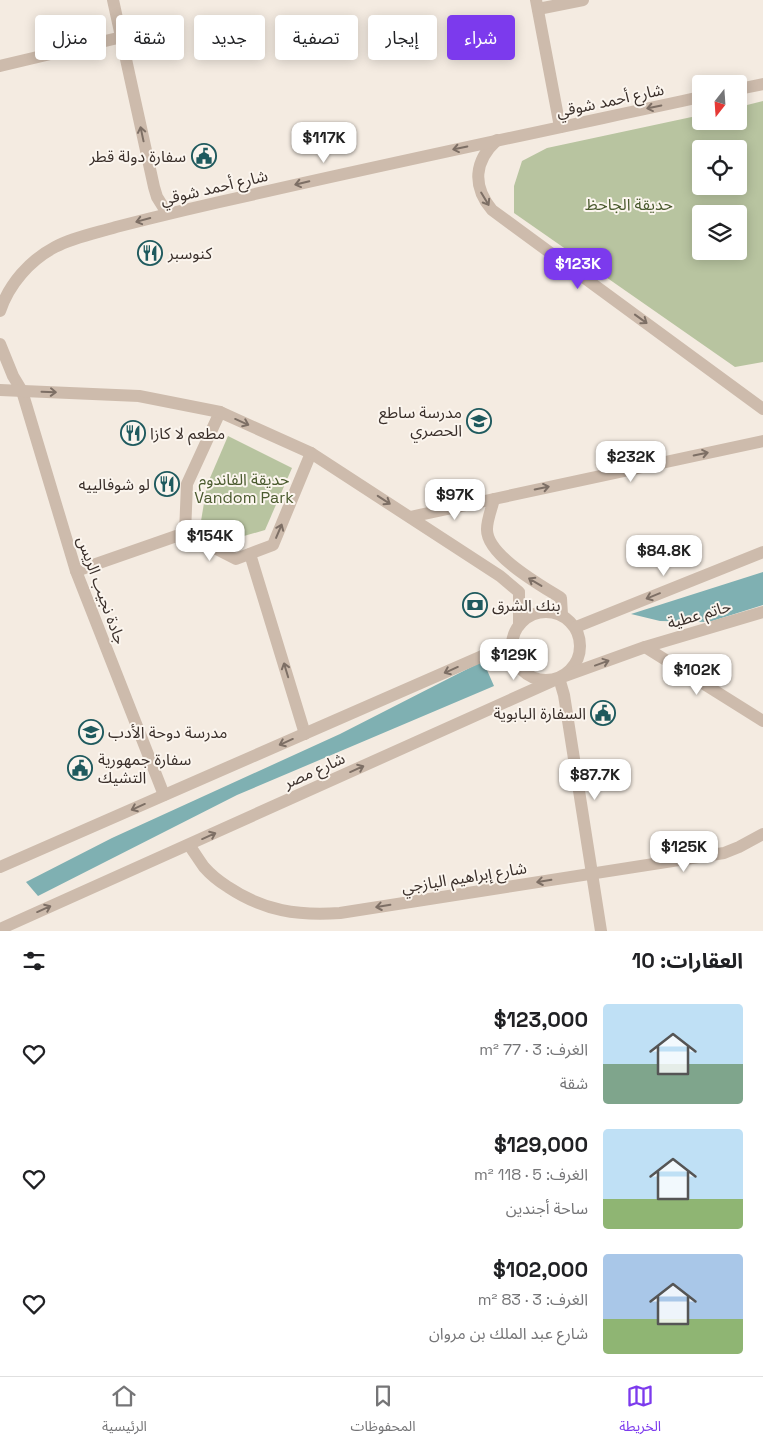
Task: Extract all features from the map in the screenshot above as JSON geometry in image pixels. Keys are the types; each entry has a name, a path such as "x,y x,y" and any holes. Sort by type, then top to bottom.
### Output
{"street":[{"path":"113,0 117,15"},
{"path":"560,127 537,4 583,0"},
{"path":"0,66 116,38"},
{"path":"127,60 154,187 157,197 167,213"},
{"path":"748,87 763,84"},
{"name":"شارع أحمد شوقي","path":"0,311 17,279 41,255 71,240 167,213 692,99"},
{"path":"497,140 484,155 478,174 481,193 492,210 763,409"},
{"path":"0,344 9,368 22,391"},
{"path":"0,390 139,396 220,412 311,453 500,576 519,592 519,625"},
{"name":"جادة نجيب الريس","path":"22,391 76,571 164,795"},
{"path":"185,533 187,484 220,412"},
{"path":"410,517 763,441"},
{"path":"76,571 185,533 236,559 273,546 311,453"},
{"path":"494,499 487,529 490,542 526,577 562,598 562,615"},
{"name":"حاتم عطية","path":"576,627 763,552"},
{"path":"250,554 305,734"},
{"path":"543,611 562,615 576,627 580,642 580,656 575,666 560,678 548,680 536,679 526,674 518,665 513,655 512,643 519,625 525,618 543,611"},
{"name":"حاتم عطية","path":"645,647 763,612"},
{"path":"0,867 512,643"},
{"path":"645,647 763,721"},
{"name":"شارع مصر","path":"0,929 560,678 645,647"},
{"path":"560,678 601,931"},
{"name":"شارع إبراهيم اليازجي","path":"189,845 205,868 220,882 239,894 263,905 288,912 314,914 340,913 724,853 763,834"}],"green space":[{"name":"حديقة الجاحظ","path":"763,101 763,362 735,367 514,213 514,186 522,161 547,148 692,117 692,130 748,130 748,105"},
{"name":"حديقة الفاندوم Vandom Park","path":"228,436 292,468 265,530 237,538 201,521 207,485"}],"water":[{"path":"763,572 763,605 709,622 660,621 631,614"},
{"path":"483,661 494,686 237,795 38,896 26,882 112,838 340,734"}],"place":[{"name":"سفارة دولة قطر","path":"204,156"},
{"name":"كنوسبر","path":"150,253"},
{"name":"مدرسة ساطع الحصري","path":"479,421"},
{"name":"مطعم لا كازا","path":"133,433"},
{"name":"لو شوفالييه","path":"167,484"},
{"name":"بنك الشرق","path":"475,605"},
{"name":"السفارة البابوية","path":"603,713"},
{"name":"مدرسة دوحة الأدب","path":"91,732"},
{"name":"سفارة جمهورية التشيك","path":"80,768"}]}
